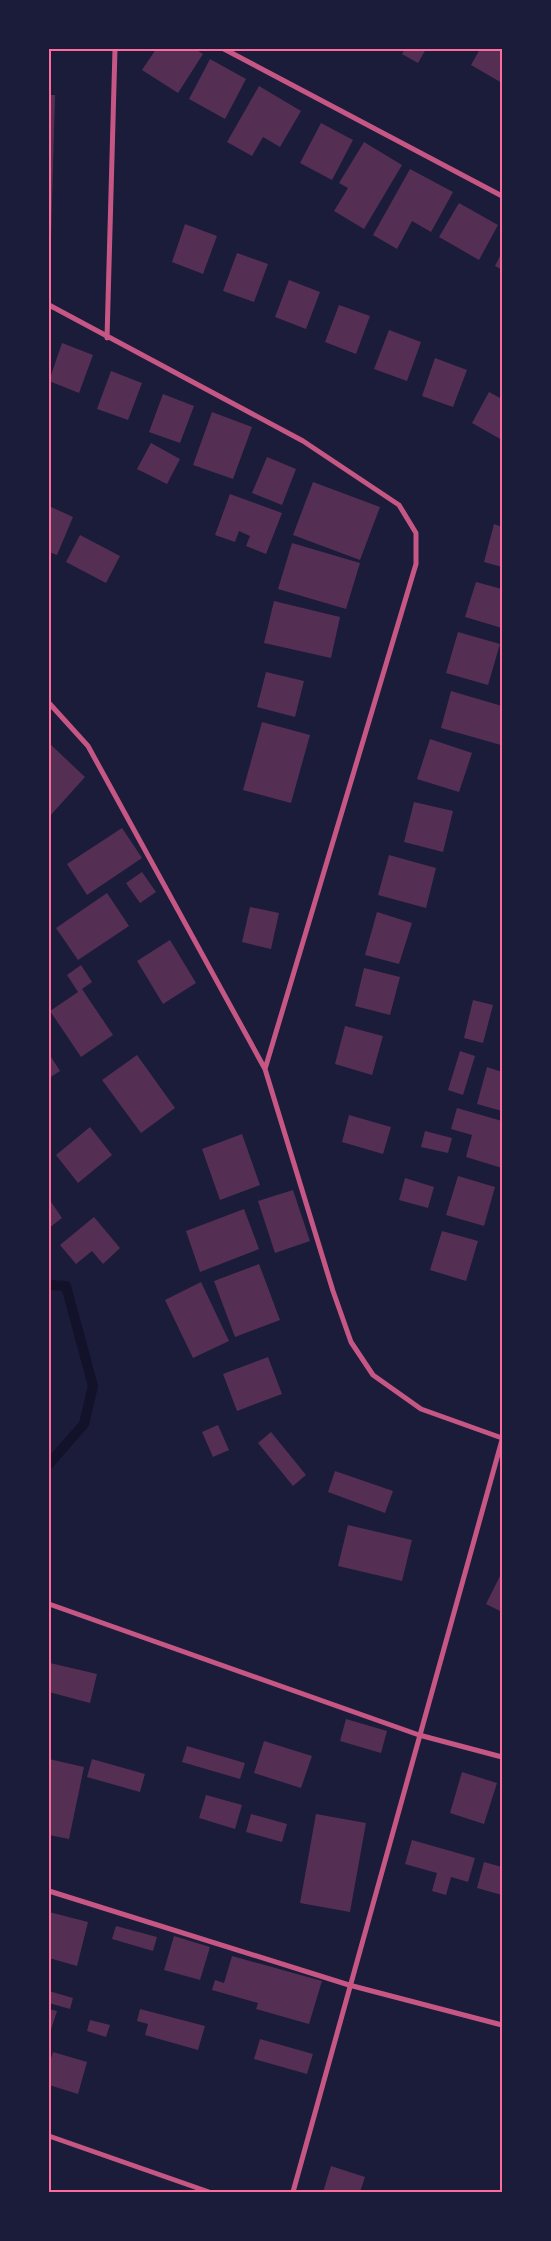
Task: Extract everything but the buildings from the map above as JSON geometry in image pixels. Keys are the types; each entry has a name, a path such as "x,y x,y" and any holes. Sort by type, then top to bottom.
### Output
{"street":[{"path":"107,338 115,49"},
{"path":"224,49 502,196"},
{"path":"49,305 107,338 303,442 400,504 416,533 416,564 264,1068"},
{"path":"49,703 88,746 264,1068 333,1291 351,1342 373,1375 421,1409 502,1439 293,2192"},
{"path":"49,1604 419,1735 502,1757"},
{"path":"49,1891 349,1985 502,2025"},
{"path":"49,2136 210,2192"}],"waterway":[{"path":"49,1285 66,1286 93,1386 84,1424 49,1464"}]}
